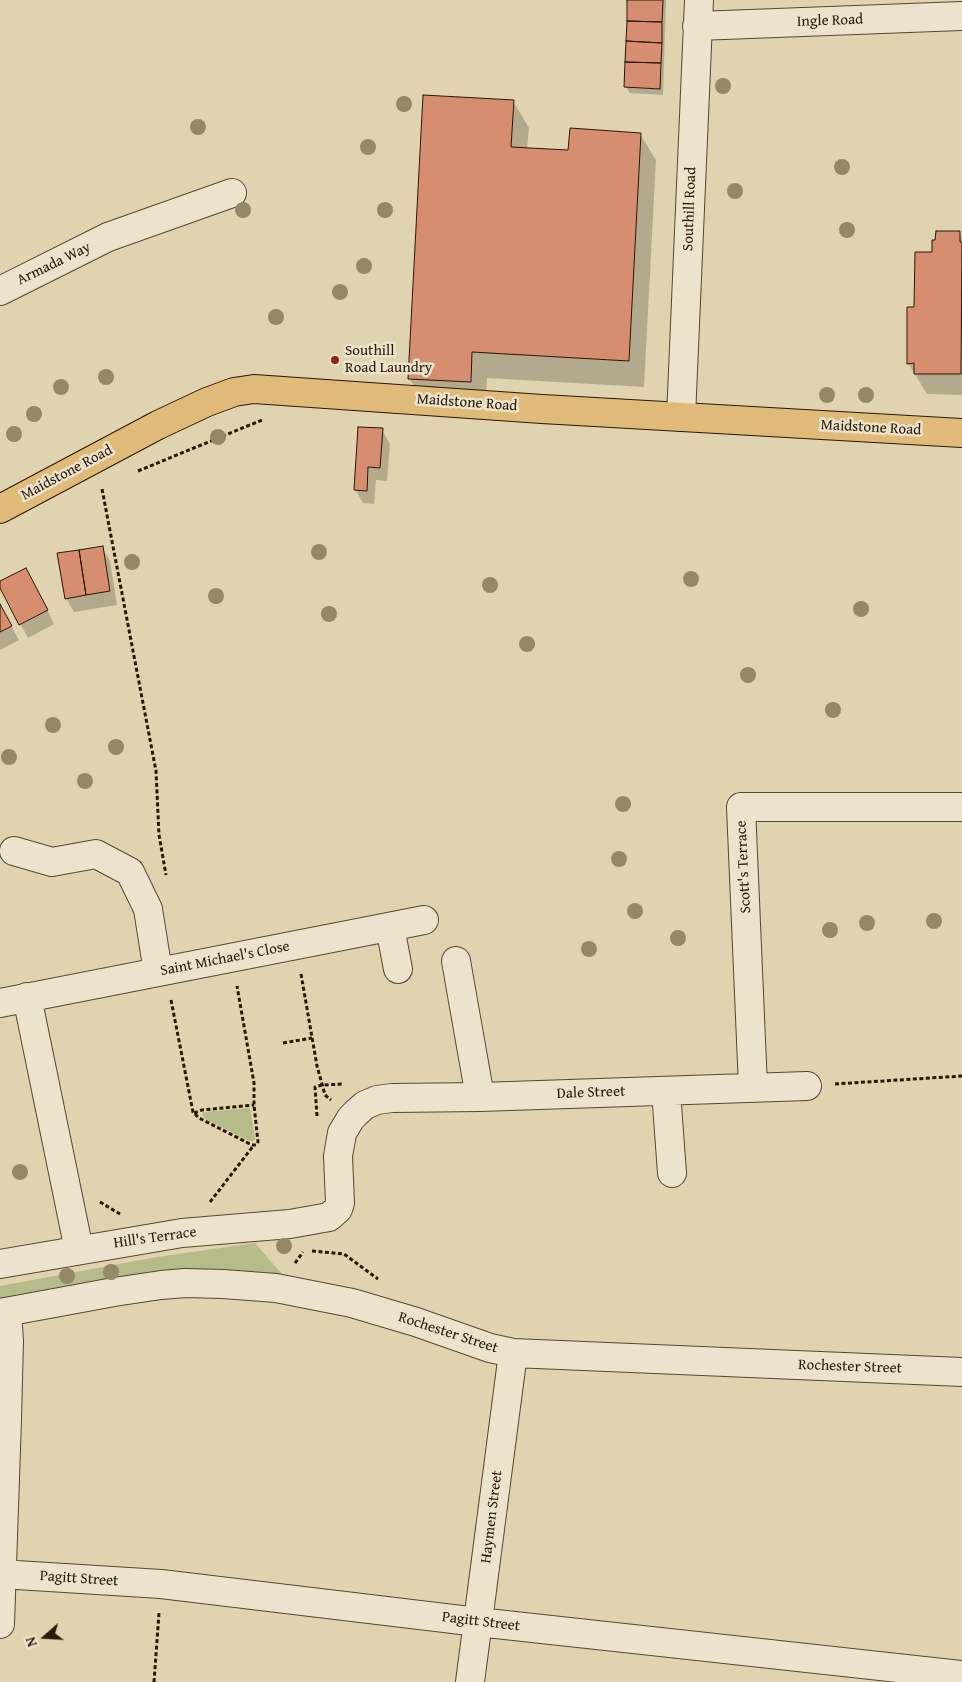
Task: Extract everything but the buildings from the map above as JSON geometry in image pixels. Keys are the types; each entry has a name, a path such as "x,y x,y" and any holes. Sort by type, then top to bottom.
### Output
{"main road":[{"name":"Maidstone Road","path":"0,509 207,402 243,390 263,389 681,417 962,433"}],"street":[{"name":"Ingle Road","path":"698,13 962,16"},
{"name":"Southill Road","path":"681,417 698,13"},
{"name":"Armada Way","path":"0,291 108,237 232,193"},
{"name":"Scott's Terrace","path":"753,1087 741,807 962,807"},
{"path":"14,851 52,862 96,854 130,872 148,909 162,971"},
{"name":"Saint Michael's Close","path":"0,1003 424,920"},
{"path":"390,927 398,969"},
{"path":"456,961 480,1097"},
{"path":"27,997 78,1250"},
{"name":"Dale Street","path":"310,1221 329,1217 338,1209 340,1203 338,1156 345,1126 365,1105 373,1101 386,1098 480,1097 807,1086"},
{"path":"666,1091 672,1173"},
{"name":"Hill's Terrace","path":"0,1264 190,1232 310,1221"},
{"name":"Rochester Street","path":"4,1313 161,1285 207,1283 267,1288 352,1303 399,1316 476,1343 514,1353 962,1372"},
{"path":"0,1624 9,1341 4,1313"},
{"name":"Haymen Street","path":"470,1682 514,1353"},
{"name":"Pagitt Street","path":"1,1574 161,1584 478,1622 962,1675"}],"path":[{"path":"136,472 268,418"},
{"path":"94,493 110,485"},
{"path":"102,489 156,771 159,835 167,883"},
{"path":"300,970 322,1085"},
{"path":"162,971 191,1108 199,1118 254,1145"},
{"path":"207,1206 254,1145 258,1143 254,1106 254,1082 237,982"},
{"path":"283,1043 312,1038"},
{"path":"807,1086 962,1076"},
{"path":"318,1123 316,1086 347,1084"},
{"path":"194,1113 202,1110 254,1106"},
{"path":"99,1201 123,1215"},
{"path":"304,1250 344,1254 398,1294 399,1316"},
{"path":"154,1682 161,1584"}],"green space":[{"path":"250,1108 255,1139 253,1141 249,1141 205,1119 202,1114 203,1112"},
{"path":"255,1243 282,1274 219,1269 204,1270 0,1300 0,1286 157,1257"}],"place":[{"name":"Southill Road Laundry","path":"335,360"}]}
